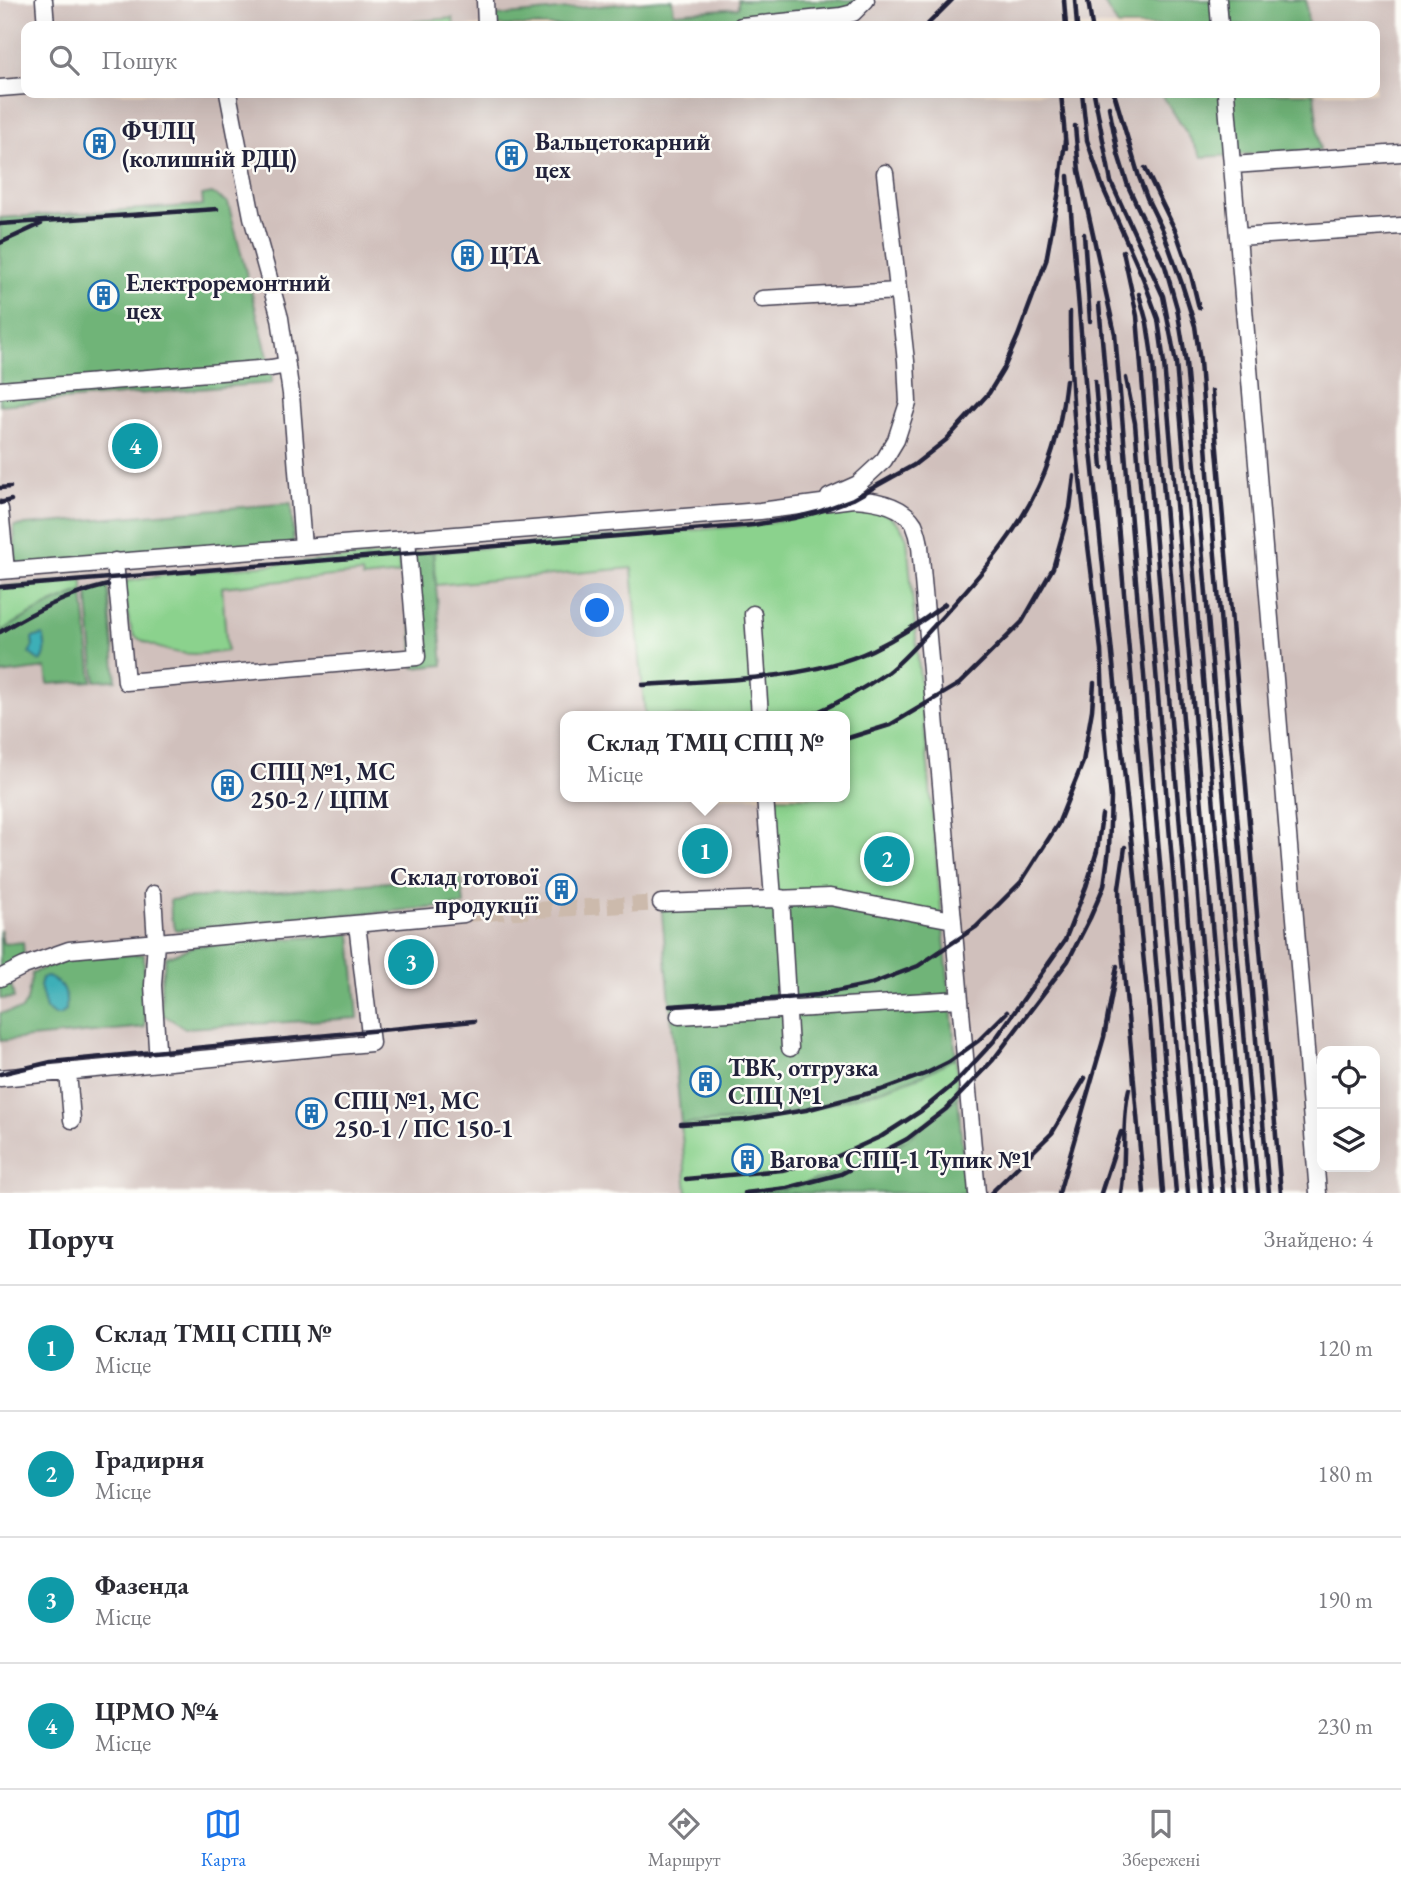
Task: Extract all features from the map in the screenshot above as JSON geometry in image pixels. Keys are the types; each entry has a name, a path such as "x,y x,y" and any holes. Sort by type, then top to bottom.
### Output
{"lane":[{"path":"44,0 46,21"},
{"path":"485,0 486,21"},
{"path":"791,21 853,13 866,0"},
{"path":"1218,0 1220,21"},
{"path":"0,88 21,86"},
{"path":"229,98 252,217 280,318 292,394 303,547"},
{"path":"1226,98 1318,1193"},
{"path":"1233,165 1401,153"},
{"path":"817,503 858,484 884,460 896,440 908,403 906,361 885,173"},
{"path":"1239,237 1401,226"},
{"path":"762,299 898,291"},
{"path":"0,390 287,365"},
{"path":"0,509 3,571 760,511 853,499 885,504 908,517 917,531 920,546 975,1192"},
{"path":"115,561 126,682 417,657 407,539"},
{"path":"753,614 760,711"},
{"path":"766,802 790,1048"},
{"path":"152,894 156,942 153,985 158,1063"},
{"path":"660,903 830,897 953,920"},
{"path":"0,978 69,950 464,914"},
{"path":"0,1078 371,1043 358,924"},
{"path":"679,1016 960,999"},
{"path":"68,1072 72,1120"}],"shaded area":[{"path":"0,0 1401,0 1401,1193 0,1193"}],"green space":[{"path":"661,0 672,0 674,13 738,8 738,0 866,0 853,13 784,21 486,21 486,17"},
{"path":"1102,0 1306,0 1308,21 1115,21"},
{"path":"453,18 453,21 418,21"},
{"path":"1164,98 1315,98 1320,150 1202,157"},
{"path":"212,193 228,203 271,368 272,383 0,405 0,218 203,205 202,195"},
{"path":"291,503 294,548 16,569 14,526"},
{"path":"858,506 888,515 899,525 907,539 942,918 773,898 766,802 850,802 850,711 645,711 632,568 436,585 433,552 753,525"},
{"path":"433,552 443,665 414,668 408,554"},
{"path":"398,554 400,574 363,578 362,573 222,587 227,651 190,654 168,651 134,636 129,622 123,582 177,573"},
{"path":"83,580 83,592 51,604 0,632 0,587"},
{"path":"108,585 116,680 95,681 87,591"},
{"path":"83,592 92,681 48,684 46,668 0,674 0,632 51,604"},
{"path":"461,876 464,905 176,930 171,917 170,900"},
{"path":"781,898 942,918 956,1057 925,1074 881,1090 806,1110 745,1120 681,1124 661,903"},
{"path":"0,929 3,944 23,942 24,954 8,967 0,969"},
{"path":"351,934 358,1018 185,1028 162,1014 161,982 166,957 195,946"},
{"path":"144,954 145,1027 0,1041 0,1013 21,1010 27,1001 32,973 72,957"},
{"path":"9,981 14,998 0,999 0,982"},
{"path":"956,1057 958,1097 907,1139 841,1174 787,1188 745,1193 687,1193 681,1124 745,1120 806,1110 881,1090 925,1074"},
{"path":"958,1097 966,1193 745,1193 787,1188 841,1174 907,1139"}],"water":[{"path":"43,635 45,649 41,662 29,653 33,646 32,638"},
{"path":"48,977 61,986 65,994 66,1010 61,1015 54,1015 46,1009 40,986 42,978"}],"tunnel":[{"path":"464,914 661,903"}],"railway":[{"path":"931,21 952,0"},
{"path":"1064,0 1066,21"},
{"path":"1075,0 1077,21"},
{"path":"1088,0 1091,21"},
{"path":"1061,98 1066,148"},
{"path":"1083,98 1087,140 1103,188 1158,319 1164,363 1235,1193"},
{"path":"1095,98 1111,182 1163,296 1176,363 1247,1193"},
{"path":"1115,98 1139,177 1163,231 1182,284 1195,326 1200,361 1269,1193"},
{"path":"1109,107 1118,154 1128,186 1165,266 1177,308 1186,363 1258,1193"},
{"path":"1075,126 1079,171 1115,334 1188,1193"},
{"path":"0,587 753,525 818,512 853,499 914,465 946,440 989,393 1003,370 1046,261 1065,140"},
{"path":"1145,168 1176,232 1199,308"},
{"path":"1068,176 1090,441 1150,1021 1163,1193"},
{"path":"0,224 217,209"},
{"path":"0,243 41,224"},
{"path":"1084,234 1090,321"},
{"path":"1123,251 1137,316 1211,1193"},
{"path":"1139,294 1153,363 1223,1193"},
{"path":"1099,304 1176,1193"},
{"path":"1070,312 1076,438 1101,650"},
{"path":"1126,378 1135,423 1200,1193"},
{"path":"819,711 859,690 894,667 950,608 1001,548 1041,482 1056,439 1066,380"},
{"path":"1095,381 1102,468"},
{"path":"1212,391 1281,1193"},
{"path":"850,737 890,725 959,684 1022,622 1053,568 1070,508 1074,476"},
{"path":"0,488 10,487"},
{"path":"0,503 11,500"},
{"path":"0,632 52,604 108,585"},
{"path":"642,685 729,680 819,668 872,650 910,629 945,604"},
{"path":"745,1193 787,1188 841,1174 907,1139 946,1109 993,1060 1068,961 1104,886 1109,849 1111,798 1101,650"},
{"path":"670,1006 818,995 871,984 918,966 976,927 1021,882 1058,824 1083,762 1094,683"},
{"path":"686,1179 782,1170 836,1157 882,1136 921,1111 954,1084 994,1041 1065,940 1097,851 1102,815"},
{"path":"1125,847 1119,888 1120,928 1144,1193"},
{"path":"1059,1193 1104,1037 1117,966"},
{"path":"681,1124 745,1120 806,1110 881,1090 949,1062 978,1041 1007,1012"},
{"path":"0,1074 51,1062 474,1021"},
{"path":"991,1193 1052,1133 1085,1078"},
{"path":"1121,1193 1129,1089"},
{"path":"1101,1193 1121,1132"}],"place":[{"name":"ФЧЛЦ (колишній РДЦ)","path":"99,144"},
{"name":"Вальцетокарний цех","path":"512,155"},
{"name":"ЦТА","path":"467,255"},
{"name":"Електроремонтний цех","path":"103,296"},
{"name":"ЦРМО №4","path":"135,446"},
{"name":"СПЦ №1, МС 250-2 / ЦПМ","path":"227,785"},
{"name":"Склад ТМЦ СПЦ №","path":"705,851"},
{"name":"Градирня","path":"887,859"},
{"name":"Склад готової продукції","path":"561,890"},
{"name":"Фазенда","path":"411,962"},
{"name":"ТВК, отгрузка СПЦ №1","path":"705,1081"},
{"name":"СПЦ №1, МС 250-1 / ПС 150-1","path":"311,1114"},
{"name":"Вагова СПЦ-1 Тупик №1","path":"747,1159"}]}
